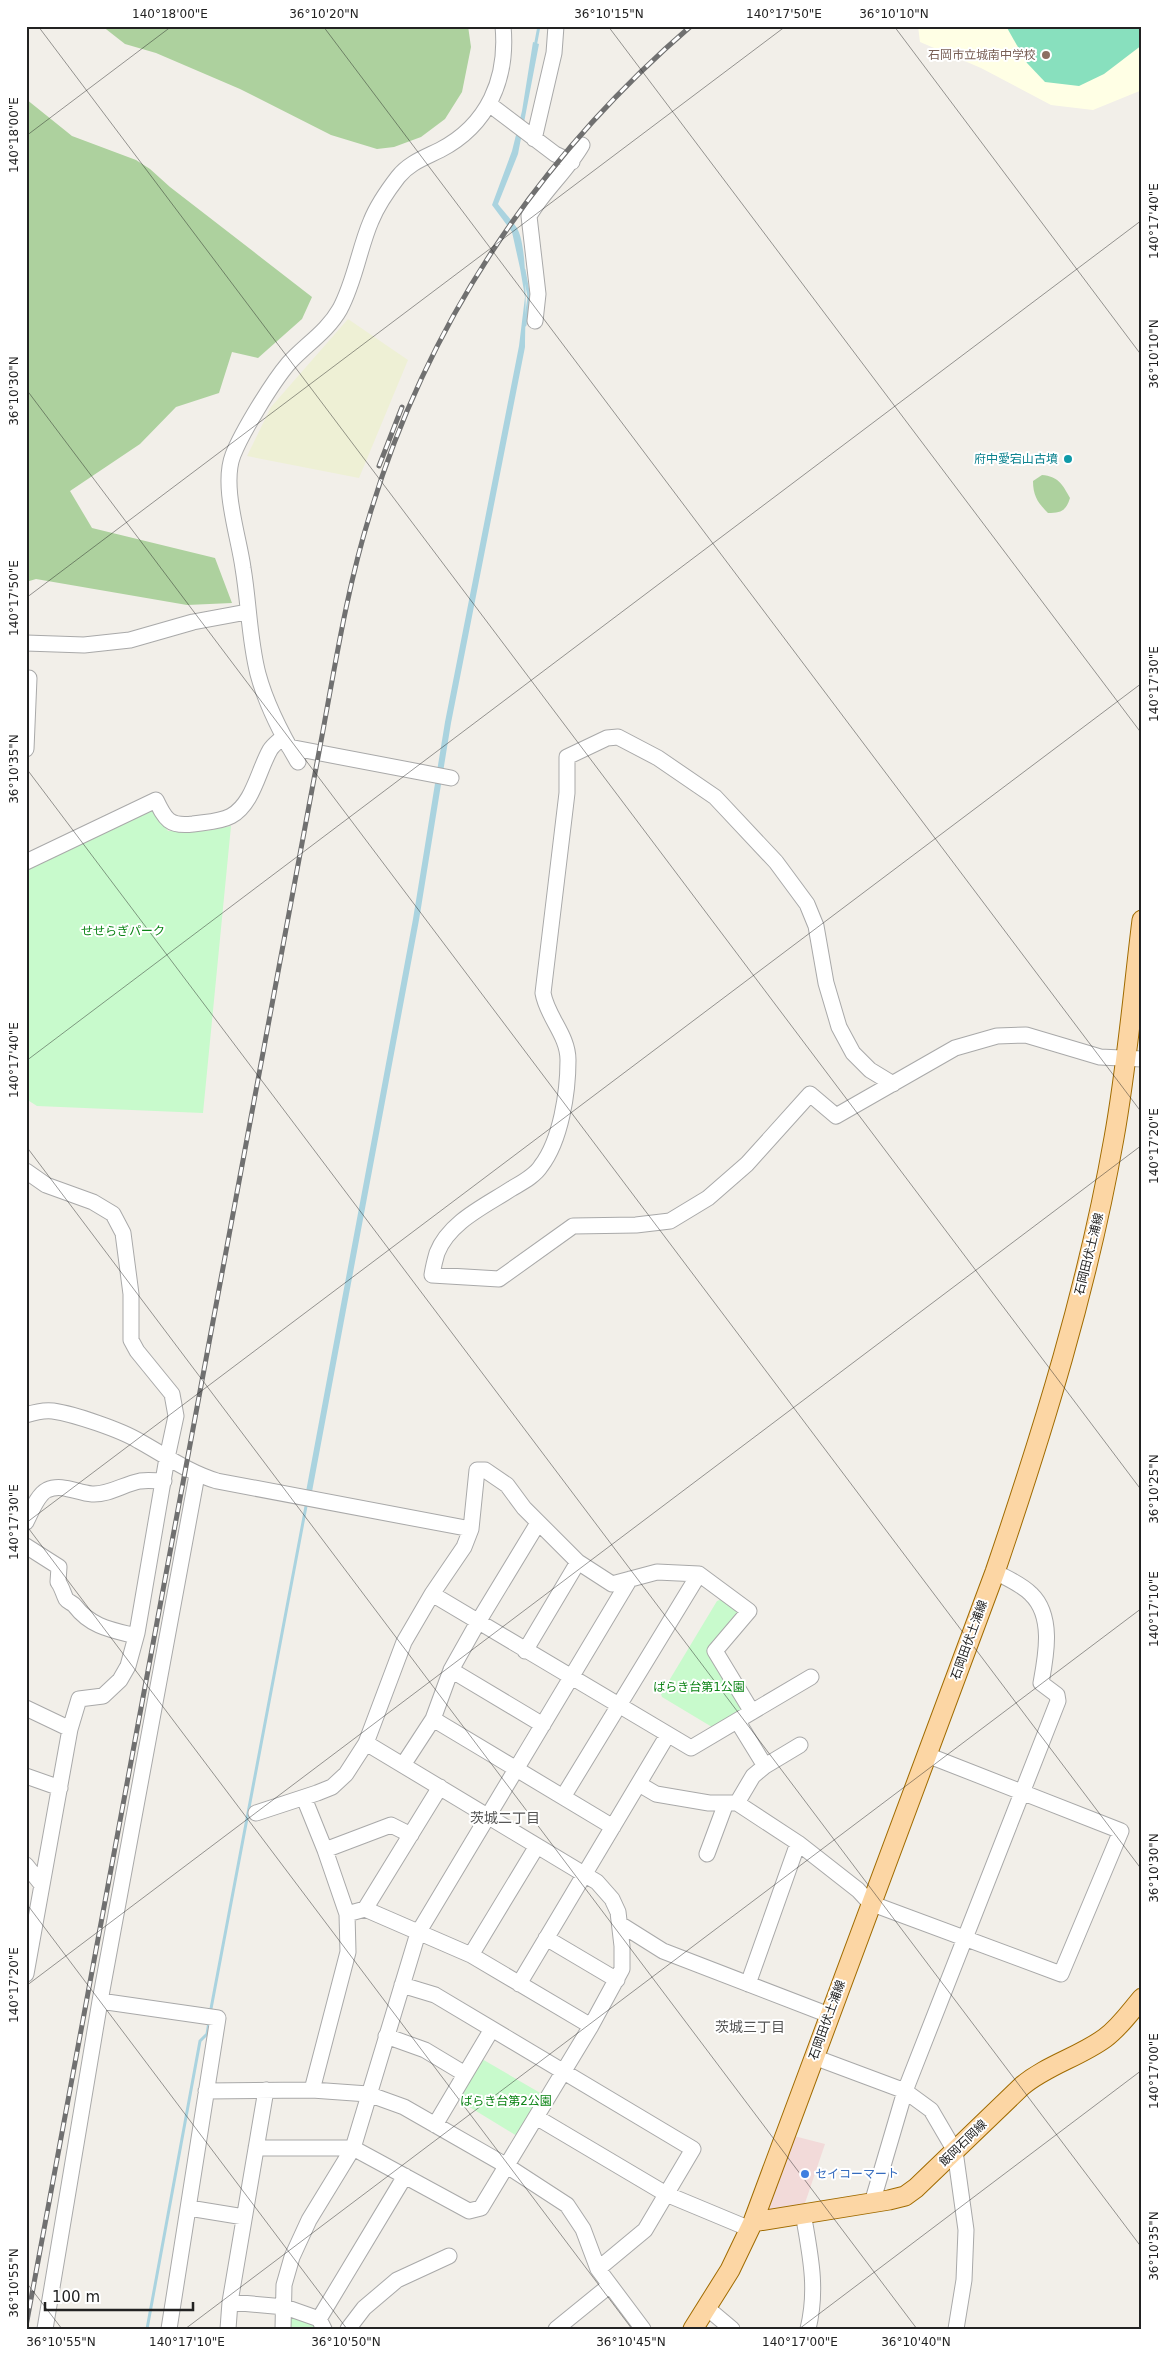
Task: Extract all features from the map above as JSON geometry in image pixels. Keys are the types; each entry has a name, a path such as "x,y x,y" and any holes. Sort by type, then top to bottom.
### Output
{"main road":[{"name":"石岡田伏土浦線","path":"693,2329 730,2270 751,2226 995,1572 1026,1481 1073,1318 1134,1058 1142,920"},
{"name":"飯岡石岡線","path":"751,2226 803,2213 905,2196 1037,2073 1091,2047 1106,2037 1117,2028 1142,1998"}],"street":[{"path":"298,762 286,742 258,675 232,508 229,470 233,456 265,399 288,364 327,328 340,308 359,260 371,220 397,178 413,163 458,139 473,126 489,104 502,68 505,45 503,26"},
{"path":"532,138 554,53 556,26"},
{"path":"489,104 554,154 572,162"},
{"path":"535,321 538,294 529,216 535,206 572,162 582,145"},
{"path":"26,643 84,646 130,640 193,622 247,612"},
{"path":"26,678 29,678 26,749"},
{"path":"892,1084 870,1070 853,1053 839,1027 826,983 816,926 806,904 776,862 715,798 658,758 618,738 607,738 567,756 567,793 544,993 545,1007 563,1037 568,1058 566,1101 550,1151 541,1168 523,1182 464,1219 446,1238 437,1253 432,1275 499,1278 574,1226 636,1225 670,1221 708,1198 747,1164 810,1094 836,1116 892,1084 955,1048 997,1036 1026,1035 1100,1057 1134,1058"},
{"path":"26,862 156,800 167,820 174,823 187,824 214,821 231,816 243,806 270,748 286,742 443,777"},
{"path":"26,1171 46,1186 104,1206 113,1214 123,1233 131,1294 131,1340 137,1352 172,1394 176,1416 136,1636 128,1666 120,1680 103,1696 79,1699 70,1729 28,1953 26,1974"},
{"path":"26,1415 39,1411 53,1411 91,1422 138,1440 197,1475 217,1481 471,1529"},
{"path":"256,1813 332,1787 346,1774 366,1743 404,1642 432,1594 464,1548 471,1529 477,1470 485,1470 507,1485 538,1523 578,1562 612,1584 657,1572 699,1574 749,1611 715,1652 752,1712"},
{"path":"45,2329 100,2001 197,1475"},
{"path":"26,1522 40,1496 46,1490 73,1488 91,1494 104,1493 140,1482 164,1481"},
{"path":"403,1765 433,1719 452,1670 478,1622 538,1523"},
{"path":"26,1546 59,1567 58,1582 63,1589 66,1599 74,1605 85,1619 106,1629 136,1636"},
{"path":"525,1651 578,1562"},
{"path":"872,2203 905,2091 1024,1793 1058,1701 1057,1695 1040,1683 1048,1649 1042,1614 1032,1595 1018,1584 995,1572"},
{"path":"563,1797 699,1574"},
{"path":"283,2329 284,2285 292,2257 309,2220 352,2148 418,1933 630,1579"},
{"path":"432,1594 618,1707 691,1748 738,1722 811,1677"},
{"path":"452,1670 543,1725"},
{"path":"26,1708 70,1729"},
{"path":"433,1719 613,1827"},
{"path":"738,1722 766,1766"},
{"path":"519,1984 667,1736"},
{"path":"256,2148 352,2148 470,2212 481,2208 591,2026 622,1968 620,1924 612,1899 597,1882 366,1743"},
{"path":"707,1854 732,1803 752,1776 800,1745"},
{"path":"639,1784 656,1794 709,1803 732,1803 798,1843 858,1890 870,1903 965,1940 1061,1974 1121,1831 927,1755"},
{"path":"26,1776 60,1788"},
{"path":"366,1909 440,1787"},
{"path":"304,1798 325,1850 347,1914 348,1952 312,2090"},
{"path":"325,1850 391,1825 411,1835"},
{"path":"748,1984 798,1843"},
{"path":"471,1955 537,1846"},
{"path":"26,1866 42,1885"},
{"path":"347,1914 366,1909 471,1955 591,2026"},
{"path":"620,1924 663,1951 829,2015"},
{"path":"546,1938 617,1980"},
{"path":"402,1985 435,1996 693,2149 645,2230 598,2269"},
{"path":"100,2001 218,2018 169,2329"},
{"path":"435,2125 492,2029"},
{"path":"386,2036 425,2050 465,2074"},
{"path":"814,2057 905,2091 931,2110 955,2151 966,2230 964,2280 956,2329"},
{"path":"228,2329 230,2302 266,2090"},
{"path":"206,2091 312,2090 368,2094 404,2108 507,2166 568,2205 583,2228 598,2269 643,2329"},
{"path":"536,2117 666,2194 751,2226"},
{"path":"230,2302 285,2307 322,2324 405,2176"},
{"path":"189,2208 244,2217"},
{"path":"803,2213 814,2273 812,2311 808,2329"},
{"path":"348,2329 364,2308 397,2280 449,2256"},
{"path":"556,2329 609,2286"},
{"path":"707,2308 732,2329"}],"shaded area":[{"name":"石岡市立城南中学校","path":"918,26 1142,26 1142,90 1093,110 1051,105 981,68 920,42"},
{"path":"348,319 408,360 359,478 247,456 271,407"},
{"path":"790,2135 825,2144 804,2206 770,2215 763,2209"}],"green space":[{"path":"102,26 468,26 471,47 462,92 445,119 421,137 394,147 377,149 331,135 240,89 156,53 125,44"},
{"path":"1006,26 1142,26 1142,45 1104,74 1079,86 1045,82 1027,63"},
{"path":"26,99 72,136 136,160 150,169 170,187 312,297 302,319 258,358 232,352 219,393 176,407 140,444 70,491 92,528 215,558 232,603 187,605 36,579 26,582"},
{"path":"1042,475 1056,479 1070,498 1067,506 1062,510 1048,513 1037,499 1033,481"},
{"name":"せせらぎパーク","path":"153,809 168,831 206,831 231,826 203,1113 37,1106 26,1099 26,869"},
{"name":"ばらき台第1公園","path":"722,1599 739,1611 711,1652 743,1711 712,1727 662,1697 661,1694 717,1601"},
{"name":"ばらき台第2公園","path":"482,2059 542,2094 517,2136 458,2100"},
{"path":"293,2315 316,2322 320,2329 288,2329 289,2317"}],"water":[{"path":"533,42 539,44 518,154 498,204 513,222 521,238 526,286 525,347 451,723 419,920 311,1497 305,1497 413,919 445,722 519,346 525,297 520,268 512,232 492,205 512,151 522,111"}],"waterway":[{"path":"535,47 539,26"},
{"path":"524,270 529,297 525,325"},
{"path":"210,2014 307,1501"},
{"path":"147,2329 200,2041 207,2034 209,2022"}],"railway":[{"path":"26,2326 335,662 347,602 370,514 394,443 423,375 457,309 495,247 538,187 585,130 636,77 691,26"},
{"path":"379,466 402,407"}],"place":[{"name":"石岡市立城南中学校","path":"1046,55"},
{"name":"府中愛宕山古墳","path":"1068,459"},
{"name":"セイコーマート","path":"805,2174"}],"district":[{"name":"茨城二丁目","path":"505,1818"},
{"name":"茨城三丁目","path":"750,2027"}]}
